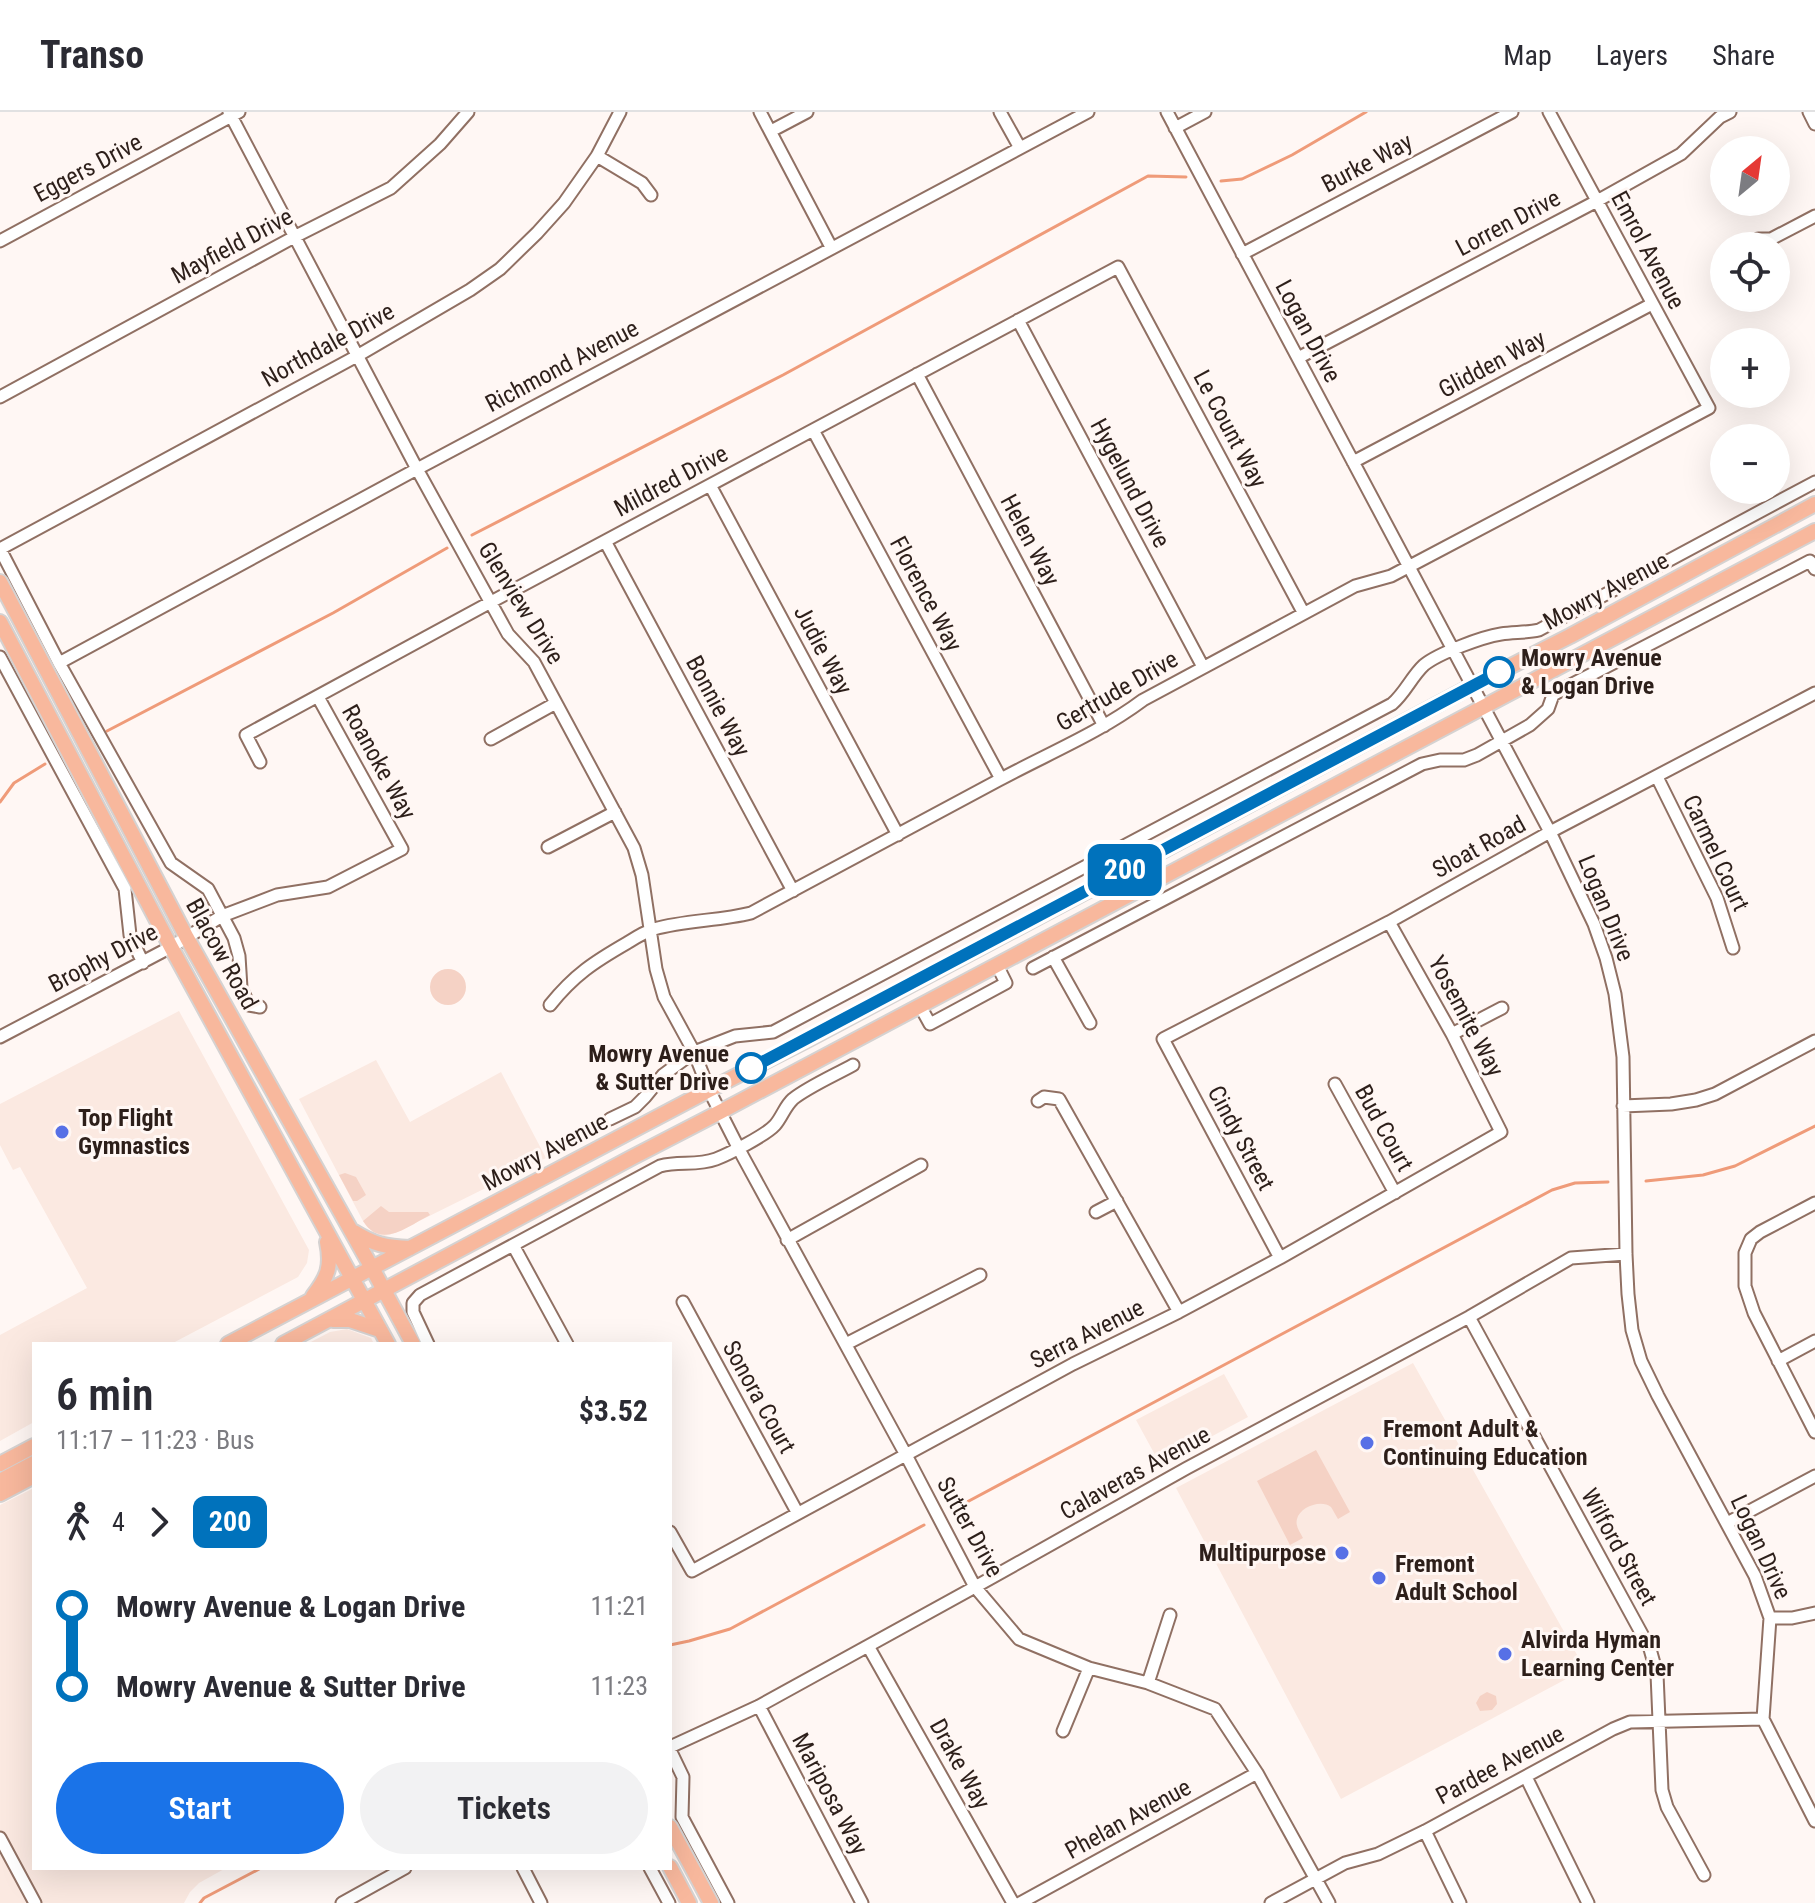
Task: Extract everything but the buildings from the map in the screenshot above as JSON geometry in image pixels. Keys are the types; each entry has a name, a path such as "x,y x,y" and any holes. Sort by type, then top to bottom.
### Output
{"main road":[{"name":"Mowry Avenue","path":"232,1342 1815,504"},
{"name":"Mowry Avenue","path":"287,1342 1815,531"},
{"name":"Blacow Road","path":"0,582 187,938 412,1342"},
{"name":"Blacow Road","path":"0,622 171,947 387,1342"},
{"path":"307,1303 322,1284 329,1265 326,1239 317,1215"},
{"path":"351,1230 372,1243 410,1248"},
{"path":"328,1320 350,1320 380,1330"},
{"path":"0,1464 32,1447"},
{"path":"0,1481 32,1464"},
{"path":"0,1494 32,1477"},
{"path":"672,1831 711,1903"},
{"path":"672,1870 689,1903"}],"street":[{"name":"Mayfield Drive","path":"0,397 296,236 391,188 440,144 468,112"},
{"name":"Northdale Drive","path":"0,549 357,356 500,269 564,203 597,156 620,112"},
{"path":"760,112 831,247"},
{"path":"771,131 807,112"},
{"path":"1000,112 1020,148"},
{"name":"Richmond Avenue","path":"59,663 1088,112"},
{"name":"Logan Drive","path":"1167,112 1550,832 1594,924 1615,994 1621,1036 1626,1254 1632,1330 1641,1361 1755,1576 1770,1618 1763,1719"},
{"path":"1175,128 1205,112"},
{"name":"Burke Way","path":"1242,254 1512,112"},
{"name":"Emrol Avenue","path":"1549,112 1709,408"},
{"name":"Lorren Drive","path":"1298,358 1681,154 1720,117 1730,112"},
{"path":"1809,112 1815,124"},
{"name":"Glenview Drive","path":"233,113 417,469 508,634 534,662 634,848 642,875 656,969 664,997 694,1052 709,1090"},
{"name":"Eggers Drive","path":"0,241 233,113"},
{"path":"597,156 642,183 651,195"},
{"path":"1784,232 1815,216"},
{"name":"Mildred Drive","path":"260,762 246,735 1118,267"},
{"name":"Le Count Way","path":"1118,267 1303,612"},
{"name":"Glidden Way","path":"1353,462 1652,304"},
{"name":"Hygelund Drive","path":"1018,320 1203,667"},
{"name":"Helen Way","path":"917,374 1104,726"},
{"name":"Gertrude Drive","path":"550,1005 568,982 599,958 651,930 751,913 1104,726 1143,700 1303,612 1355,586 1391,576 1709,408"},
{"name":"Florence Way","path":"813,430 1001,779"},
{"name":"Mowry Avenue","path":"610,1119 635,1107 663,1075 694,1052 735,1036 773,1032 1392,704 1422,667 1434,658 1501,634 1539,630 1815,482"},
{"name":"Judie Way","path":"710,485 898,835"},
{"name":"Bonnie Way","path":"605,541 793,891"},
{"name":"Blacow Road","path":"0,549 59,663 171,863 208,889 234,938 239,956 241,988 249,1005 260,1007"},
{"path":"1033,968 1422,764 1464,760 1501,742 1530,725 1548,709 1553,695 1567,687 1813,565"},
{"path":"0,657 125,889 130,935 143,963"},
{"name":"Sloat Road","path":"1163,1039 1389,922 1550,832 1815,693"},
{"name":"Roanoke Way","path":"318,697 402,849"},
{"path":"491,739 556,703"},
{"name":"Carmel Court","path":"1657,777 1717,898 1733,948"},
{"path":"548,847 615,812"},
{"name":"Brophy Drive","path":"0,1037 143,963 222,916 277,895 328,887 402,849"},
{"name":"Yosemite Way","path":"1389,922 1452,1034 1501,1132"},
{"path":"1053,957 1090,1023"},
{"path":"1452,1034 1502,1008"},
{"name":"Cindy Street","path":"1163,1039 1280,1258"},
{"path":"1623,1106 1671,1104 1715,1094 1815,1041"},
{"path":"427,1342 413,1312 413,1303 420,1295 660,1166 697,1164 716,1159 767,1132 794,1098 853,1065"},
{"name":"Bud Court","path":"1335,1084 1395,1193"},
{"name":"Sutter Drive","path":"709,1090 975,1587 1019,1639 1089,1668 1148,1683 1215,1709 1257,1773 1329,1903"},
{"path":"1038,1101 1044,1097 1059,1099 1179,1312"},
{"name":"Serra Avenue","path":"672,1536 692,1571 1073,1364 1280,1258 1501,1132"},
{"path":"787,1240 921,1165"},
{"path":"1096,1212 1117,1201"},
{"path":"1815,1203 1760,1232 1751,1239 1745,1253 1745,1286 1754,1313 1815,1432"},
{"path":"513,1245 566,1342"},
{"name":"Calaveras Avenue","path":"672,1747 759,1706 1571,1258 1626,1254"},
{"path":"846,1344 980,1275"},
{"name":"Sonora Court","path":"683,1302 797,1512"},
{"name":"Wilford Street","path":"1469,1317 1650,1649 1657,1674 1662,1790 1667,1807 1704,1875"},
{"path":"1778,1361 1815,1341"},
{"path":"1727,1523 1815,1476"},
{"path":"1770,1618 1792,1618 1815,1613"},
{"path":"1148,1683 1170,1615"},
{"name":"Drake Way","path":"868,1646 1013,1903"},
{"path":"1063,1731 1089,1668"},
{"name":"Mariposa Way","path":"759,1706 862,1903"},
{"path":"1763,1719 1815,1821"},
{"name":"Pardee Avenue","path":"1271,1903 1345,1863 1378,1854 1425,1831 1630,1722 1763,1719"},
{"path":"672,1752 683,1777 682,1817 728,1903"},
{"name":"Phelan Avenue","path":"1020,1903 1257,1773"},
{"path":"1526,1777 1588,1903"},
{"path":"1425,1831 1460,1903"},
{"path":"0,1838 35,1903"},
{"path":"342,1903 401,1870"},
{"path":"524,1870 541,1903"},
{"path":"651,1870 669,1903"}],"shaded area":[{"path":"448,969 461,974 466,987 461,1000 448,1005 435,1000 430,987 435,974"},
{"path":"179,1011 309,1250 307,1263 298,1277 175,1342 32,1342 32,1423 0,1441 0,1335 87,1288 20,1167 13,1170 0,1145 0,1104"},
{"path":"376,1060 410,1122 501,1072 546,1158 395,1233 384,1236 373,1232 363,1221 299,1099"},
{"path":"345,1173 356,1177 366,1195 357,1201 353,1201 339,1175"},
{"path":"381,1206 389,1212 428,1212 430,1215 395,1233 378,1234 363,1221"},
{"path":"347,1329 371,1338 373,1342 311,1342 330,1332"},
{"name":"Fremont Adult School","path":"1413,1363 1585,1669 1341,1799 1176,1488"},
{"path":"1224,1374 1248,1417 1160,1464 1136,1420"},
{"path":"1316,1450 1350,1512 1338,1519 1327,1505 1317,1504 1306,1508 1297,1522 1303,1538 1290,1545 1257,1481"},
{"path":"32,1489 32,1870 222,1870 199,1883 184,1903 0,1903 0,1505"},
{"path":"1487,1692 1496,1696 1497,1704 1492,1710 1480,1711 1476,1703"}],"waterway":[{"path":"1221,181 1242,179 1292,155 1366,112"},
{"path":"472,535 783,375 1148,176 1186,177"},
{"path":"107,731 333,613 447,548"},
{"path":"0,802 14,783 45,764"},
{"path":"1646,1181 1703,1175 1735,1166 1815,1126"},
{"path":"952,1510 1552,1190 1575,1183 1608,1182"},
{"path":"672,1645 730,1629 924,1525"},
{"path":"200,1903 257,1870"}],"bus line":[{"name":"200","path":"751,1068 1499,672"}],"place":[{"name":"Mowry Avenue & Logan Drive","path":"1499,672"},
{"name":"Mowry Avenue & Sutter Drive","path":"751,1068"},
{"name":"Top Flight Gymnastics","path":"62,1132"},
{"name":"Fremont Adult & Continuing Education","path":"1367,1443"},
{"name":"Multipurpose","path":"1342,1553"},
{"name":"Fremont Adult School","path":"1379,1578"},
{"name":"Alvirda Hyman Learning Center","path":"1505,1654"}]}
